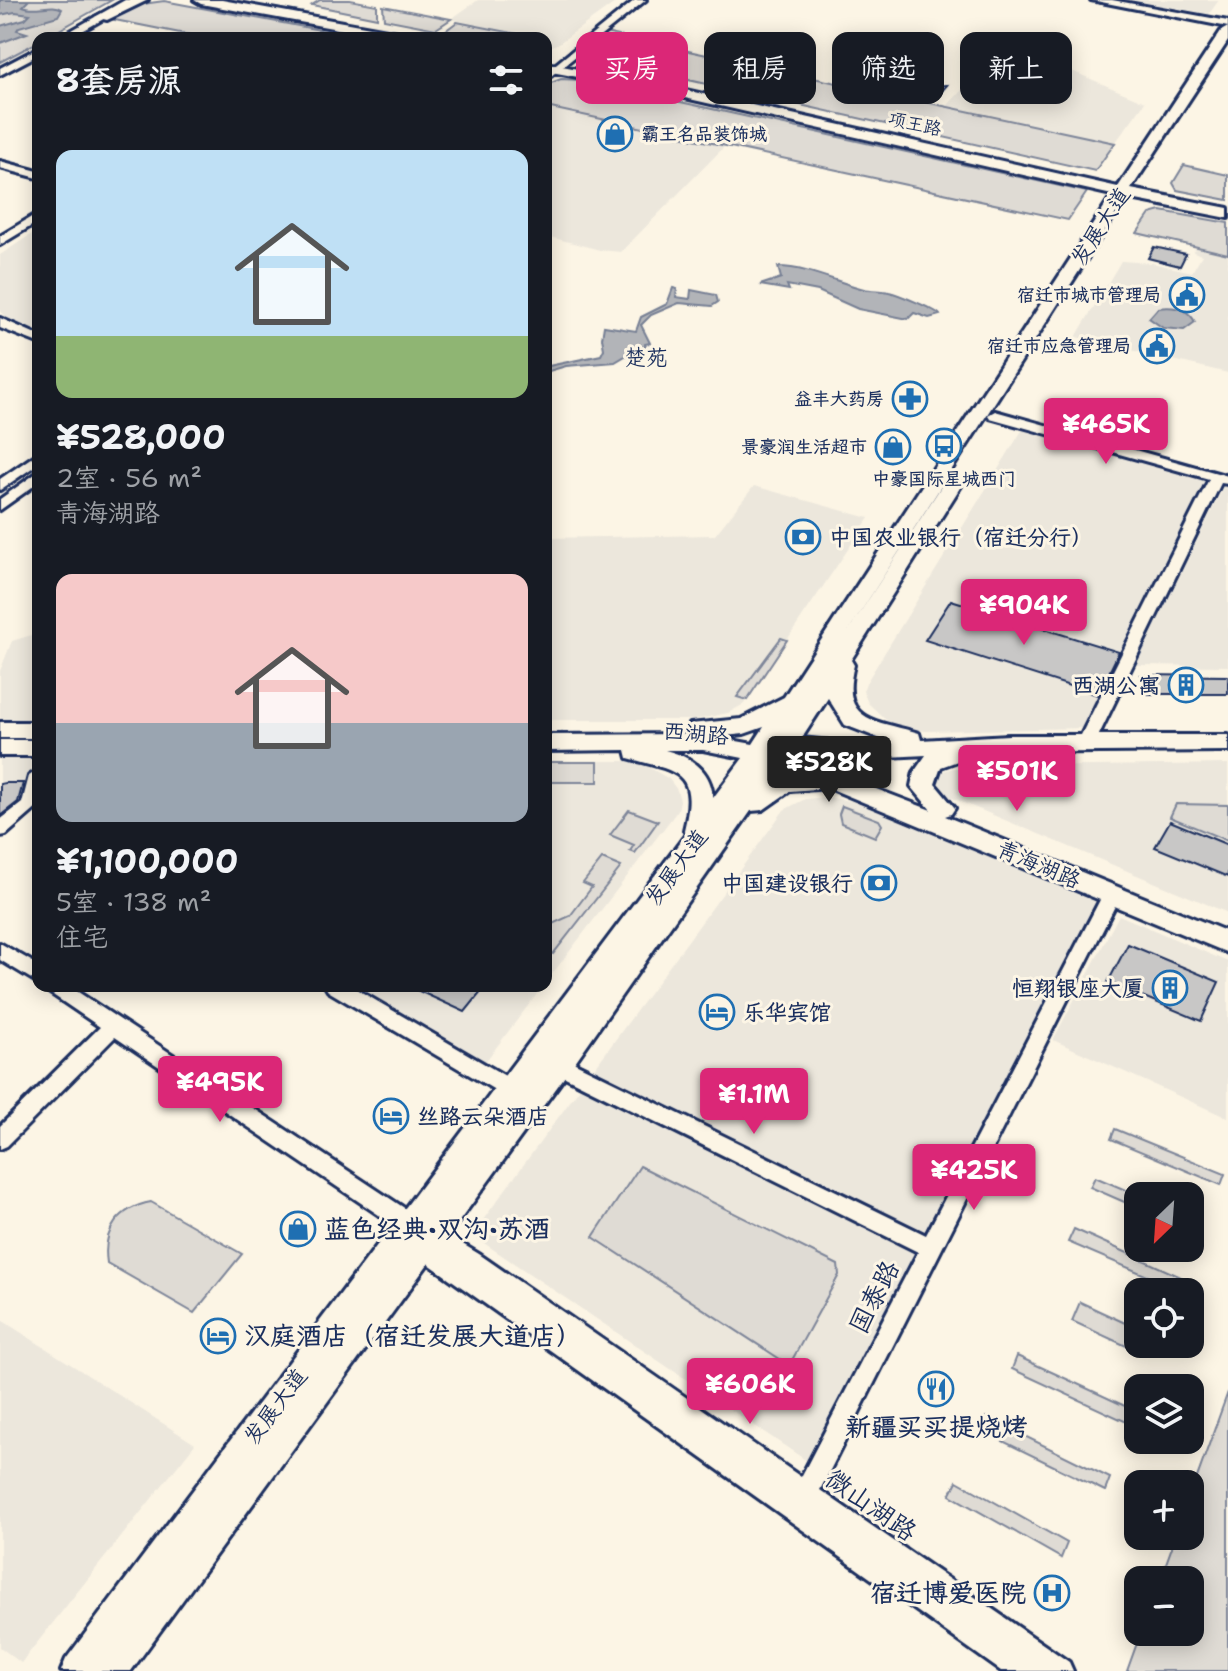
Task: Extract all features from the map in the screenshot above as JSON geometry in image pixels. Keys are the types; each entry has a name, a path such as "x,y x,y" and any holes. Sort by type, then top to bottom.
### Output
{"main road":[{"path":"98,16 113,0"},
{"path":"98,16 141,0"},
{"path":"201,0 376,32"},
{"path":"230,0 399,32"},
{"name":"发展大道","path":"78,1671 558,1064 699,852 859,633 1228,31"},
{"name":"发展大道","path":"772,749 792,698 1130,191 1228,54"},
{"name":"项王路","path":"552,66 1228,213"},
{"name":"项王路","path":"1130,191 1228,207"},
{"path":"859,633 844,663 837,687 844,710 855,723 888,736 1009,743"},
{"path":"698,729 753,726 792,698"},
{"name":"西湖路","path":"552,739 698,729 772,749"},
{"path":"0,730 32,730"},
{"name":"西湖路","path":"552,739 703,742 772,749 849,751 1009,743 1228,743"},
{"path":"552,740 647,753 687,768 698,778 703,790 699,852"},
{"path":"943,808 923,786 924,772 931,762 943,755 1009,743"},
{"path":"0,748 32,748"},
{"name":"青海湖路","path":"772,749 899,806 1228,943"},
{"name":"青海湖路","path":"772,749 943,808 1228,927"},
{"path":"699,852 782,782 824,782 899,806"},
{"name":"发展大道","path":"110,1671 421,1236 512,1090 699,852"}],"street":[{"path":"73,32 123,0"},
{"path":"66,32 132,0"},
{"path":"552,65 626,0"},
{"path":"552,65 641,0"},
{"path":"1096,0 1228,24"},
{"path":"0,70 32,52"},
{"path":"0,164 32,173"},
{"path":"0,241 32,221"},
{"path":"0,322 32,338"},
{"path":"0,328 32,339"},
{"path":"995,415 1223,478 1086,743"},
{"path":"0,486 32,462"},
{"path":"0,506 32,481"},
{"path":"0,830 32,809"},
{"name":"国泰路","path":"801,1503 1112,894"},
{"path":"0,950 32,971"},
{"name":"微山湖路","path":"63,992 421,1236 801,1503 1023,1671"},
{"path":"345,992 512,1090"},
{"path":"0,1140 114,1026"},
{"path":"558,1064 930,1247"},
{"name":"微山湖路","path":"801,1503 1060,1671"}],"shaded area":[{"path":"0,0 29,0 23,6 62,9 58,16 19,27 17,30 27,33 0,43 0,26 25,19 30,14 15,12 0,15"},
{"path":"19,0 112,0 56,32 32,32 32,45 0,62 0,10"},
{"path":"320,0 350,0 377,5 377,18 312,5"},
{"path":"478,0 619,0 552,46 552,32 509,32 451,19"},
{"path":"1130,0 1219,0 1209,14"},
{"path":"164,1 331,32 175,32 110,19 136,5"},
{"path":"383,6 451,19 436,29 384,19"},
{"path":"457,22 508,32 450,32 445,31"},
{"path":"688,51 704,54 704,83 688,80"},
{"path":"1072,71 1145,102 1115,143 946,107 960,92 960,104 1072,104"},
{"path":"561,79 576,80 576,104 688,104 1087,192 1068,220 552,108 552,83"},
{"path":"816,79 832,82 832,104 934,104 1115,143 1095,171 796,104 816,104"},
{"path":"552,108 726,145 621,252 552,238"},
{"path":"1184,165 1228,175 1228,200 1177,190 1173,183"},
{"path":"1161,211 1228,223 1228,254 1137,233 1150,214"},
{"path":"32,234 32,331 11,323 0,311 0,255"},
{"name":"宿迁市应急管理局","path":"1196,247 1228,254 1228,373 1076,337 1121,261 1152,263 1192,272 1202,255 1193,252"},
{"path":"778,267 800,269 864,289 894,293 940,315 929,318 914,313 908,319 858,309 818,291 787,285 789,290 760,285 781,278"},
{"path":"673,288 677,289 676,297 690,299 691,290 716,295 718,302 712,306 679,303 651,315 641,325 650,343 645,344 645,349 632,352 615,362 552,370 552,365 601,355 604,326 636,331 641,317 667,304"},
{"path":"1158,308 1179,309 1195,322 1184,330 1163,328 1149,318"},
{"path":"1026,424 1212,475 1088,728 925,731 897,726 868,703 863,691 866,683"},
{"path":"1225,484 1228,485 1228,666 1136,665"},
{"path":"754,486 869,518 744,704 728,713 694,720 552,720 552,538 715,535"},
{"path":"32,635 32,720 0,719 0,671 12,641"},
{"path":"781,638 787,640 747,700 737,697"},
{"path":"32,755 32,771 23,807 0,825 0,756"},
{"path":"552,761 627,761 643,764 669,779 680,800 678,810 552,974"},
{"path":"552,762 598,762 598,782 552,782"},
{"path":"1228,764 1228,913 945,795 938,779 943,771 953,768"},
{"path":"826,797 852,801 1096,902 807,1461 472,1235 784,810 805,799"},
{"path":"1176,804 1228,805 1228,841 1170,817"},
{"path":"842,806 879,820 882,825 875,837 841,823 839,814"},
{"path":"629,810 658,821 635,853 630,851 634,845 610,835"},
{"path":"602,859 621,867 552,954 552,924 570,916 592,887 583,883"},
{"name":"恒翔银座大厦","path":"1119,915 1228,962 1228,1118 1053,1040"},
{"path":"354,992 538,992 482,1066"},
{"path":"1115,1129 1225,1174 1221,1185 1111,1139"},
{"path":"640,1166 838,1265 839,1275 791,1362 783,1361 593,1237"},
{"path":"1095,1177 1124,1189 1124,1202 1090,1187"},
{"path":"151,1202 242,1254 194,1313 107,1263 107,1240 115,1222 130,1209"},
{"path":"1074,1229 1124,1251 1124,1262 1148,1262 1183,1278 1152,1278 1068,1242"},
{"path":"1080,1302 1124,1322 1124,1345 1072,1321"},
{"path":"0,1319 195,1444 21,1663 0,1647"},
{"path":"1017,1356 1124,1406 1124,1421 1012,1369"},
{"path":"1228,1392 1228,1671 1127,1671 1136,1646 1204,1646 1204,1566 1165,1566 1171,1550 1204,1550 1204,1470 1200,1470"},
{"path":"986,1417 1110,1478 1105,1491 980,1430"},
{"path":"957,1481 1067,1543 1061,1558 950,1495"}],"building":[{"path":"1154,247 1186,254 1180,266 1148,258"},
{"path":"951,600 1119,652 1098,695 925,640"},
{"name":"西湖公寓","path":"1141,675 1228,676 1228,694 1147,694"},
{"path":"23,783 18,802 0,816 0,784"},
{"path":"1170,821 1228,845 1228,877 1155,847"},
{"name":"恒翔银座大厦","path":"1128,944 1219,982 1201,1021 1108,982"},
{"path":"421,992 481,992 465,1012"}],"place":[{"name":"霸王名品装饰城","path":"615,134"},
{"name":"宿迁市城市管理局","path":"1187,295"},
{"name":"宿迁市应急管理局","path":"1157,346"},
{"name":"益丰大药房","path":"910,399"},
{"name":"中豪国际星城西门","path":"944,446"},
{"name":"景豪润生活超市","path":"893,447"},
{"name":"中国农业银行（宿迁分行）","path":"803,537"},
{"name":"西湖公寓","path":"1186,685"},
{"name":"中国建设银行","path":"879,883"},
{"name":"恒翔银座大厦","path":"1170,988"},
{"name":"乐华宾馆","path":"717,1012"},
{"name":"丝路云朵酒店","path":"391,1116"},
{"name":"蓝色经典·双沟·苏酒","path":"298,1229"},
{"name":"汉庭酒店（宿迁发展大道店）","path":"218,1336"},
{"name":"新疆买买提烧烤","path":"936,1389"},
{"name":"宿迁博爱医院","path":"1052,1593"}],"district":[{"name":"楚苑","path":"646,357"}]}
